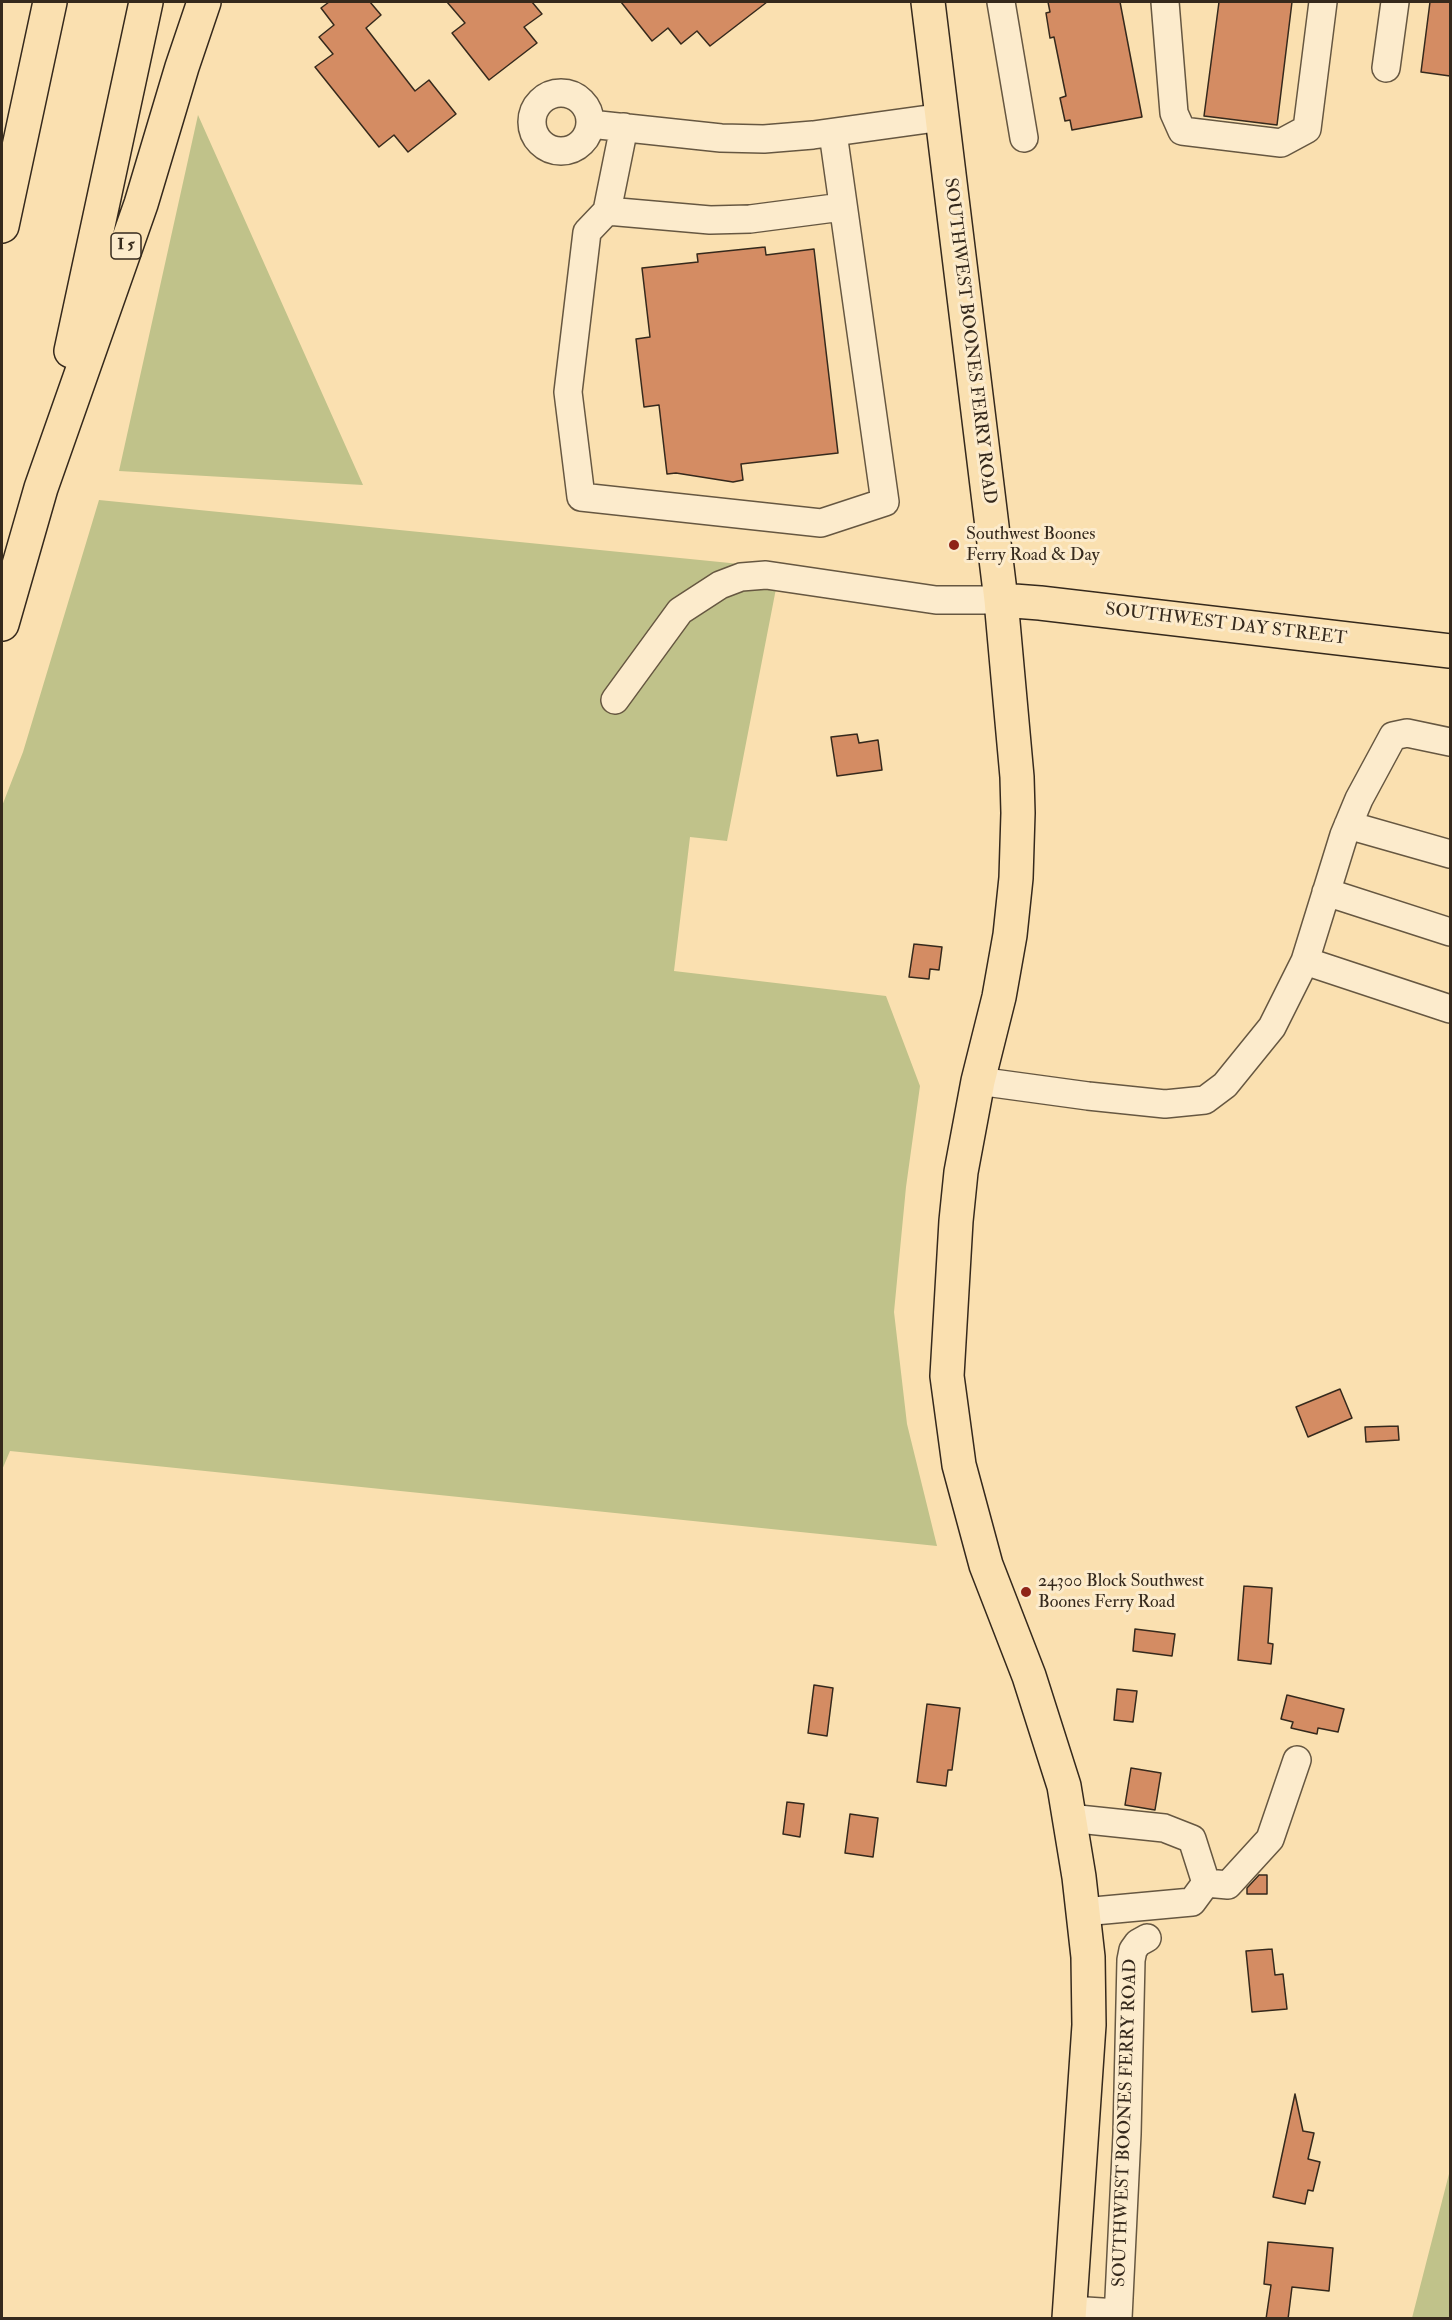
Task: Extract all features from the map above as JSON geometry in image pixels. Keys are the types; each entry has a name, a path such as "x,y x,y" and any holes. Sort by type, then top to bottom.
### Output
{"main road":[{"path":"2,226 50,2"},
{"name":"I 5","path":"41,488 146,2"},
{"name":"I 5","path":"2,624 41,488 141,204 204,2"},
{"name":"SOUTHWEST BOONES FERRY ROAD","path":"928,2 1001,600 1017,777 1016,878 1005,966 993,1026 978,1081 958,1197 947,1376 959,1466 986,1564 1029,1676 1064,1786 1083,1912 1088,1957 1089,2025 1070,2314"},
{"name":"SOUTHWEST DAY STREET","path":"1001,600 1450,651"}],"street":[{"path":"1001,2 1024,138"},
{"path":"1164,2 1174,113 1182,131 1281,144 1307,129 1323,2"},
{"path":"1386,68 1395,2"},
{"path":"590,124 720,138 764,139 943,117"},
{"path":"624,127 607,211 587,232 568,392 581,497 821,523 885,502 832,132"},
{"path":"607,211 711,220 750,219 842,207"},
{"path":"615,700 680,611 720,585 741,577 766,575 936,600 1001,600"},
{"path":"978,1081 1165,1104 1205,1100 1225,1085 1272,1027 1305,961 1348,825 1359,799 1393,736 1407,732 1450,742"},
{"path":"1348,825 1450,854"},
{"path":"1326,892 1450,932"},
{"path":"1305,961 1450,1010"},
{"path":"1206,1883 1228,1885 1270,1839 1297,1760"},
{"path":"1070,1818 1164,1828 1192,1839 1206,1883"},
{"path":"1083,1912 1192,1902 1206,1883"},
{"name":"SOUTHWEST BOONES FERRY ROAD","path":"1070,2314 1118,2316 1127,2134 1131,1960 1133,1950 1138,1943 1147,1938"}],"green space":[{"path":"198,115 363,485 119,471"},
{"path":"99,500 780,568 727,841 690,837 674,971 886,996 920,1086 906,1187 894,1312 907,1424 937,1546 10,1451 2,1470 2,806 23,752"},
{"path":"1450,2170 1450,2318 1412,2318"}],"building":[{"path":"329,2 370,2 381,15 366,28 415,91 429,80 456,114 408,152 394,135 379,147 315,67 333,54 319,37 334,25 321,8"},
{"path":"447,2 532,2 542,14 524,27 537,43 489,80 452,33 465,23"},
{"path":"621,2 767,2 710,46 697,31 681,44 668,28 652,41"},
{"path":"1048,2 1120,2 1142,117 1072,130 1070,120 1065,121 1060,98 1066,96 1054,37 1050,38 1046,13 1050,12"},
{"path":"1219,2 1292,2 1277,125 1204,116"},
{"path":"1430,2 1450,2 1450,76 1421,72"},
{"path":"765,247 766,255 814,249 838,453 741,464 743,480 733,482 676,473 667,474 659,405 644,407 636,339 650,337 642,268 698,262 697,254"},
{"path":"857,734 859,743 878,740 882,770 837,776 831,737"},
{"path":"914,944 942,947 939,970 930,969 929,979 909,977"},
{"path":"1340,1389 1352,1418 1308,1437 1296,1407"},
{"path":"1398,1426 1399,1440 1366,1442 1365,1427"},
{"path":"1244,1586 1272,1588 1268,1643 1273,1644 1271,1664 1238,1660"},
{"path":"1135,1629 1175,1634 1172,1656 1133,1651"},
{"path":"814,1685 833,1688 827,1736 808,1733"},
{"path":"1117,1689 1137,1691 1133,1722 1114,1720"},
{"path":"1287,1695 1344,1709 1338,1732 1318,1728 1317,1734 1291,1728 1293,1722 1281,1719"},
{"path":"927,1704 960,1708 952,1770 948,1770 946,1786 917,1782"},
{"path":"1131,1768 1161,1773 1155,1810 1125,1805"},
{"path":"787,1802 804,1804 800,1837 783,1834"},
{"path":"850,1814 878,1818 873,1857 845,1853"},
{"path":"1259,1875 1267,1875 1267,1894 1247,1894 1247,1888"},
{"path":"1272,1949 1275,1975 1283,1974 1287,2009 1252,2012 1246,1951"},
{"path":"1295,2094 1303,2131 1314,2133 1308,2159 1320,2162 1313,2191 1308,2190 1305,2204 1273,2197"},
{"path":"1268,2242 1333,2248 1329,2291 1292,2287 1288,2319 1266,2319 1271,2285 1264,2284"}],"place":[{"name":"Southwest Boones Ferry Road & Day","path":"954,545"},
{"name":"24300 Block Southwest Boones Ferry Road","path":"1026,1592"}]}
